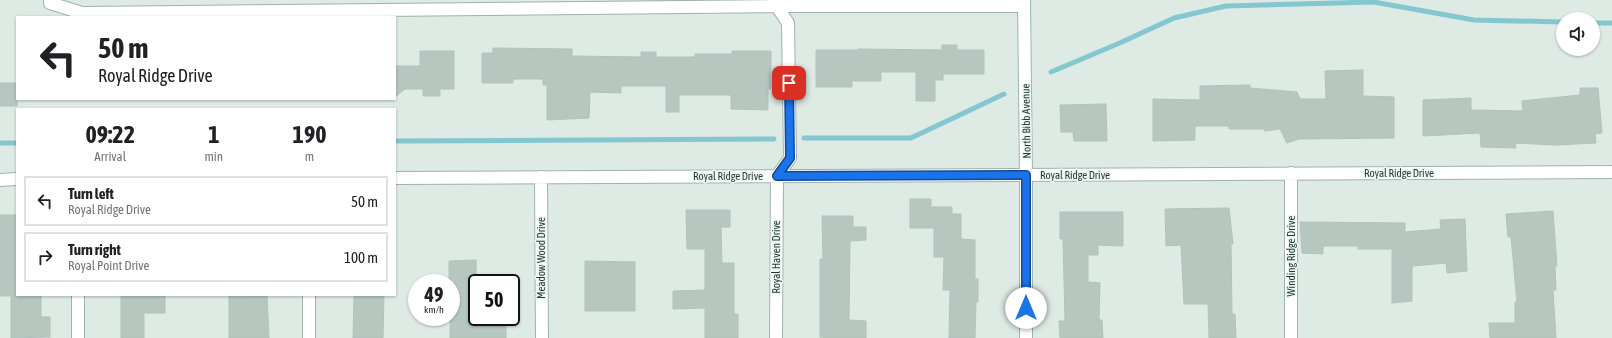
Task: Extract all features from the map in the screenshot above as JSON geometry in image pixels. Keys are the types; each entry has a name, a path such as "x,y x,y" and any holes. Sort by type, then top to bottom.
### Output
{"street":[{"path":"50,0 50,3 82,12 775,3 1024,3"},
{"path":"775,3 788,23 790,158 777,176"},
{"name":"North Bibb Avenue","path":"1024,3 1026,338"},
{"name":"Royal Ridge Drive","path":"396,178 1612,172"},
{"name":"Winding Ridge Drive","path":"1291,173 1291,338"},
{"name":"Royal Haven Drive","path":"776,338 777,176"},
{"name":"Meadow Wood Drive","path":"541,177 542,338"},
{"path":"0,180 16,180"},
{"path":"78,296 78,338"},
{"path":"309,296 309,338"}],"building":[{"path":"942,45 957,45 957,50 984,50 984,74 943,74 943,80 935,80 935,101 916,101 916,72 881,72 881,81 852,81 852,87 816,87 816,50 942,50"},
{"path":"493,48 572,49 572,56 641,57 641,52 656,52 656,57 695,57 695,54 732,54 732,51 771,51 771,89 768,89 768,110 731,109 731,95 679,95 679,112 666,112 666,86 621,86 621,93 590,92 589,118 547,120 547,85 543,85 543,79 513,79 513,83 482,83 482,53 493,53"},
{"path":"420,51 454,51 454,89 440,89 440,96 423,96 423,89 405,89 396,96 396,66 420,66"},
{"path":"1363,70 1363,96 1394,97 1394,138 1299,139 1287,143 1280,129 1265,131 1263,129 1229,129 1229,126 1195,126 1195,140 1153,141 1153,99 1200,100 1200,86 1250,85 1250,88 1297,92 1300,99 1326,99 1325,71"},
{"path":"0,83 16,83 17,106 0,106"},
{"path":"1580,88 1598,88 1602,133 1595,134 1596,143 1556,145 1515,143 1516,148 1481,147 1480,133 1423,136 1423,100 1471,98 1471,110 1523,111 1522,101 1580,95"},
{"path":"1106,104 1107,141 1074,141 1073,132 1061,132 1060,105"},
{"path":"910,199 931,199 931,207 952,207 952,214 961,214 961,239 975,240 975,279 978,279 978,302 976,302 975,338 949,338 950,290 943,290 944,257 934,257 934,228 910,228"},
{"path":"1229,208 1233,244 1231,244 1232,314 1235,314 1236,338 1209,338 1208,304 1184,304 1181,245 1166,246 1165,209"},
{"path":"686,210 730,210 730,227 721,227 722,263 734,263 734,314 738,314 738,338 705,338 705,308 673,309 673,291 705,290 705,249 687,249"},
{"path":"1553,211 1557,266 1555,266 1556,290 1553,290 1556,338 1490,338 1489,323 1515,323 1515,302 1517,302 1511,237 1508,237 1506,214"},
{"path":"1060,212 1123,212 1123,246 1098,245 1098,255 1088,255 1088,282 1100,283 1099,320 1102,320 1103,338 1060,338 1059,321 1065,321 1063,239 1060,239"},
{"path":"0,215 16,215 16,296 41,296 41,317 50,317 50,337 11,338 11,296 1,296"},
{"path":"822,216 853,216 853,227 866,227 866,240 850,241 849,320 866,321 866,338 820,337 820,259 823,259"},
{"path":"1465,219 1467,271 1447,273 1446,263 1412,266 1412,301 1392,303 1392,249 1358,249 1358,246 1323,246 1323,254 1302,253 1300,222 1405,223 1405,232 1441,229 1440,220"},
{"path":"476,260 476,274 468,274 468,326 506,326 506,338 450,338 450,326 460,326 460,274 449,274 449,261"},
{"path":"585,261 635,262 635,311 585,311"},
{"path":"121,296 165,296 165,313 144,313 144,338 121,338"},
{"path":"229,296 267,296 269,338 229,338"},
{"path":"354,296 384,296 383,338 353,338"}],"waterway":[{"path":"1051,72 1174,18 1226,6 1374,2 1474,20 1556,22"},
{"path":"1600,23 1612,23"},
{"path":"804,138 911,138 1004,94"},
{"path":"396,141 774,139"},
{"path":"0,143 16,143"}],"route":[{"path":"789,83 790,158 777,176 1026,175 1026,308"}]}
